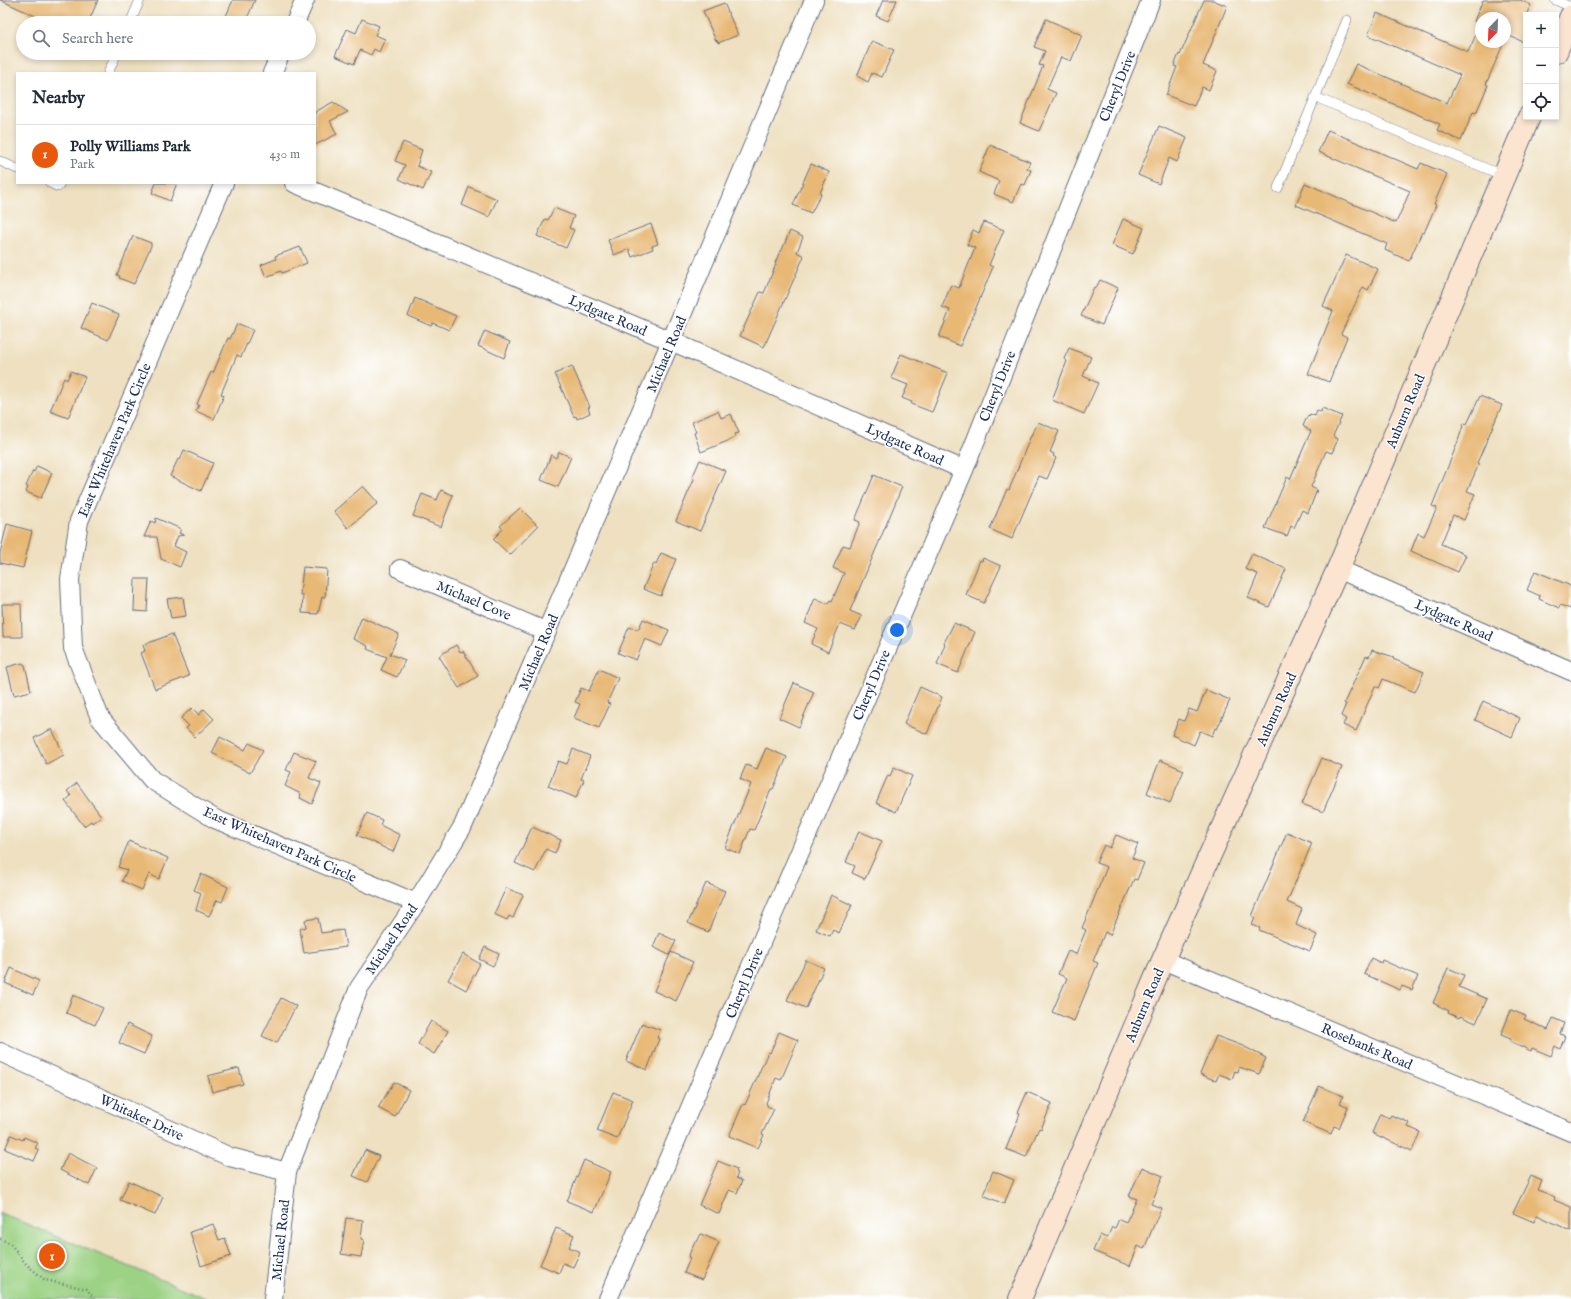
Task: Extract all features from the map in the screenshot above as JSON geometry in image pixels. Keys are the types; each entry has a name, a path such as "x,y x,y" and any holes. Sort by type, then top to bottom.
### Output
{"street":[{"path":"298,16 305,0"},
{"name":"Michael Road","path":"274,1299 287,1172 359,988 416,903 463,826 671,341 814,0"},
{"name":"Cheryl Drive","path":"608,1299 964,470 1151,0"},
{"path":"1558,48 1571,16"},
{"path":"272,72 278,60"},
{"name":"Auburn Road","path":"1020,1299 1163,960 1338,569 1528,120"},
{"name":"East Whitehaven Park Circle","path":"224,184 79,521 70,579 73,648 100,718 152,780 215,819 416,903"},
{"name":"Lydgate Road","path":"296,184 671,341 964,470"},
{"name":"Michael Cove","path":"400,569 547,632"},
{"name":"Lydgate Road","path":"1338,569 1571,671"},
{"name":"Rosebanks Road","path":"1163,960 1571,1132"},
{"name":"Whitaker Drive","path":"0,1052 230,1158 287,1172"}],"lane":[{"path":"133,16 140,0"},
{"path":"1555,0 1571,7"},
{"path":"1278,188 1346,20"},
{"path":"108,72 114,60"},
{"path":"1315,97 1504,176"},
{"path":"0,161 16,169"},
{"path":"52,184 58,187 60,184"}],"path":[{"path":"0,1239 10,1243 26,1264 45,1280 88,1289 94,1299"}],"green space":[{"path":"0,1213 208,1299 0,1299"}],"building":[{"path":"0,0 98,0 91,16 35,16"},
{"path":"233,0 255,0 248,16 226,16"},
{"path":"883,0 897,0 888,21 876,16"},
{"path":"1204,0 1213,0 1227,6 1203,65 1217,71 1209,90 1202,87 1194,106 1166,95 1177,67 1174,66"},
{"path":"1483,0 1520,0 1531,5 1528,12 1523,12 1523,42 1511,37 1511,12 1478,12"},
{"path":"724,3 738,35 718,43 703,11"},
{"path":"1377,13 1468,52 1475,37 1475,48 1501,48 1486,84 1488,85 1476,113 1473,112 1461,141 1437,130 1440,124 1347,84 1356,64 1447,103 1460,75 1368,35"},
{"path":"362,19 379,26 375,35 385,39 379,52 374,49 371,55 360,50 354,64 335,56 347,29 356,33"},
{"path":"1046,19 1082,35 1071,61 1061,57 1047,89 1056,93 1039,131 1020,123 1043,66 1039,65 1045,51 1034,47"},
{"path":"872,41 894,50 882,77 872,73 868,82 857,76"},
{"path":"333,102 348,112 330,121 337,134 316,144 316,111"},
{"path":"1159,126 1187,138 1177,162 1169,158 1159,184 1138,175"},
{"path":"1328,130 1418,169 1421,163 1447,174 1434,204 1436,205 1424,233 1422,232 1409,261 1385,250 1387,244 1296,205 1305,183 1396,223 1410,191 1318,152"},
{"path":"403,142 422,150 417,166 431,172 423,190 399,179 405,165 395,161"},
{"path":"990,145 1030,162 1027,169 1031,170 1025,185 1021,184 1013,202 994,194 999,181 979,172"},
{"path":"811,164 829,172 820,193 821,194 811,213 793,205"},
{"path":"156,184 177,184 170,201 152,193"},
{"path":"469,187 497,199 489,217 462,205"},
{"path":"554,208 574,216 569,228 574,230 566,248 537,236 545,219 548,220"},
{"path":"1123,219 1144,228 1133,254 1112,245"},
{"path":"984,222 1004,230 989,265 993,267 960,346 939,337 950,310 942,307 951,285 959,288 975,248 967,245 973,230 979,233"},
{"path":"651,224 658,244 652,246 653,249 632,257 629,249 614,255 608,240"},
{"path":"790,231 803,237 797,252 804,256 764,347 740,336 760,292 764,293 780,251 781,252"},
{"path":"133,236 151,243 134,284 119,278 120,276 117,275"},
{"path":"300,247 307,263 282,273 281,271 266,277 261,265 276,259 275,256"},
{"path":"1346,255 1378,269 1368,290 1363,287 1341,334 1347,337 1329,382 1308,374 1333,311 1323,306"},
{"path":"1100,280 1118,288 1102,325 1081,316 1094,287 1096,288"},
{"path":"415,298 456,316 449,330 433,323 431,326 408,316"},
{"path":"92,303 119,315 108,340 81,328"},
{"path":"237,324 253,330 241,357 237,355 221,394 224,395 214,419 196,411 199,405 197,404 211,372 213,373 214,371 228,338 230,339"},
{"path":"485,331 510,342 504,358 478,346"},
{"path":"1069,348 1091,357 1083,376 1098,383 1084,414 1052,400 1067,361 1064,359"},
{"path":"901,354 948,373 932,412 911,404 912,402 902,398 908,385 891,378"},
{"path":"572,366 590,407 588,408 590,413 577,419 576,416 574,417 555,374"},
{"path":"71,371 85,377 68,418 50,411 64,378 67,380"},
{"path":"1480,396 1502,405 1477,463 1479,464 1467,491 1475,494 1464,520 1453,515 1441,544 1466,555 1458,572 1411,551 1418,533 1424,536 1437,508 1432,506 1464,423 1467,424"},
{"path":"1322,408 1342,416 1333,436 1338,439 1332,453 1326,451 1311,487 1317,490 1308,513 1302,510 1294,528 1291,526 1287,536 1265,528 1287,477 1290,479 1311,431 1303,426 1308,415 1309,416 1310,414 1315,416 1317,410 1321,412"},
{"path":"718,411 721,418 731,414 739,433 735,434 736,436 730,440 701,452 694,433 696,432 692,422"},
{"path":"1038,422 1059,431 1050,452 1054,454 1053,456 1056,458 1047,479 1039,476 1012,539 990,529 1007,489 1009,490 1032,433"},
{"path":"184,450 213,463 201,491 170,476 178,459 180,460"},
{"path":"559,452 571,457 558,487 541,480 551,455 556,458"},
{"path":"700,460 726,471 700,531 676,521 694,479 692,478"},
{"path":"37,466 52,473 41,498 26,492 28,487 26,486"},
{"path":"874,475 902,487 850,611 862,616 855,630 840,624 828,652 811,644 818,629 805,623 815,598 828,604 830,600 832,601 844,573 833,568 843,545 850,547 860,522 855,520"},
{"path":"363,486 378,503 348,528 334,511"},
{"path":"441,490 453,495 441,527 413,516 422,494 437,500"},
{"path":"520,508 538,526 510,555 493,539 503,529 500,526"},
{"path":"156,518 181,529 179,533 184,535 178,536 174,546 186,552 180,567 161,559 157,537 144,537 151,521 155,523"},
{"path":"7,524 32,531 23,568 0,563 0,553"},
{"path":"661,553 676,559 661,596 643,589 654,563 656,564"},
{"path":"1252,554 1286,569 1269,607 1248,598 1258,574 1245,569"},
{"path":"983,558 1001,566 984,603 966,595 980,560 982,561"},
{"path":"303,567 327,569 325,597 322,597 318,614 302,613 303,595 300,595"},
{"path":"1535,571 1571,586 1571,609 1560,605 1559,608 1539,599 1540,596 1527,590"},
{"path":"135,579 149,579 147,612 134,611"},
{"path":"183,597 186,616 171,618 167,599"},
{"path":"2,604 21,604 22,637 3,637"},
{"path":"362,617 399,634 390,654 405,660 397,677 381,670 387,657 367,649 368,646 353,639"},
{"path":"643,619 669,630 662,646 645,639 636,660 618,653 629,627 638,630"},
{"path":"954,623 975,632 958,673 937,664 945,644 944,643"},
{"path":"172,634 189,676 155,689 141,653 145,651 143,645"},
{"path":"456,645 460,652 463,651 478,676 459,688 439,656"},
{"path":"1372,650 1394,657 1393,659 1424,672 1415,692 1383,679 1379,688 1375,686 1356,731 1343,725 1346,719 1341,716 1346,704 1344,703 1366,656 1369,657"},
{"path":"22,663 25,665 31,691 14,695 7,667"},
{"path":"599,669 618,678 607,703 610,704 599,728 574,718 580,704 575,702 581,688 589,691"},
{"path":"794,683 814,692 799,727 779,718"},
{"path":"920,687 942,697 927,734 904,724"},
{"path":"1206,690 1230,700 1217,729 1215,728 1212,736 1200,731 1194,745 1172,735 1179,719 1184,721 1189,709 1197,712"},
{"path":"1483,701 1520,718 1512,737 1475,720"},
{"path":"192,708 199,715 204,709 214,719 195,737 186,728 189,726 181,718"},
{"path":"52,729 64,755 46,764 34,738"},
{"path":"220,737 245,750 249,743 263,750 250,773 212,753"},
{"path":"766,748 787,757 773,789 771,789 754,830 750,829 740,854 725,848 751,784 740,779 746,765 757,769"},
{"path":"573,749 590,756 581,779 584,780 576,798 548,786 558,761 567,764"},
{"path":"294,752 316,761 309,778 321,783 312,804 300,798 301,794 285,786 291,772 286,770"},
{"path":"1322,758 1342,767 1323,812 1302,804"},
{"path":"1160,760 1184,770 1170,803 1147,793"},
{"path":"894,767 912,776 896,812 876,803 888,775 890,776"},
{"path":"77,783 101,816 92,823 91,821 84,826 65,801 71,796 67,791"},
{"path":"367,813 382,820 380,825 400,835 393,852 357,835"},
{"path":"532,827 561,840 555,853 546,849 535,872 515,863"},
{"path":"859,831 882,841 865,879 852,873 855,866 846,862"},
{"path":"1287,832 1312,843 1287,902 1302,909 1296,925 1317,935 1310,951 1259,930 1260,928 1252,925 1255,918 1252,916"},
{"path":"1116,835 1138,844 1132,858 1144,863 1137,880 1134,879 1110,935 1105,932 1093,961 1098,963 1074,1021 1052,1012 1067,978 1058,974 1068,951 1076,954 1086,930 1082,928 1107,867 1096,863 1104,845 1110,848"},
{"path":"129,841 168,858 159,879 149,874 142,890 122,881 127,870 118,867"},
{"path":"201,874 228,887 222,902 217,900 209,916 196,910 201,893 194,890"},
{"path":"706,883 725,891 708,932 688,923"},
{"path":"506,888 523,895 513,918 509,916 507,920 494,914"},
{"path":"831,895 852,905 839,933 833,930 830,936 816,930"},
{"path":"318,918 321,933 343,930 346,947 304,953 300,929 306,927 305,920"},
{"path":"659,933 676,941 669,955 653,947"},
{"path":"485,947 499,954 493,966 479,959"},
{"path":"671,952 693,962 676,1001 654,991"},
{"path":"463,954 480,964 466,990 448,980"},
{"path":"1371,958 1381,963 1382,960 1418,976 1412,990 1402,986 1400,990 1364,974"},
{"path":"806,960 824,968 806,1008 787,1000"},
{"path":"11,968 39,981 33,995 5,983"},
{"path":"1448,968 1464,975 1459,987 1487,999 1476,1023 1460,1016 1459,1018 1448,1013 1449,1011 1433,1003"},
{"path":"73,995 103,1008 95,1025 66,1013"},
{"path":"281,998 296,1006 277,1043 262,1036"},
{"path":"1511,1010 1526,1016 1524,1019 1548,1030 1553,1018 1564,1023 1560,1034 1565,1036 1560,1049 1555,1046 1551,1056 1532,1048 1531,1051 1501,1035"},
{"path":"431,1021 448,1031 434,1054 418,1044"},
{"path":"642,1023 660,1030 657,1038 659,1039 647,1070 626,1061"},
{"path":"127,1024 152,1036 144,1054 119,1043"},
{"path":"779,1032 798,1040 781,1080 776,1078 766,1103 767,1106 774,1109 762,1134 764,1135 758,1148 729,1136 743,1104 745,1105 768,1052 770,1053"},
{"path":"1216,1036 1243,1046 1266,1058 1259,1074 1239,1067 1238,1072 1235,1071 1232,1079 1219,1074 1216,1081 1200,1074"},
{"path":"239,1068 243,1084 212,1092 208,1076"},
{"path":"394,1082 409,1090 395,1117 378,1108"},
{"path":"1319,1086 1343,1096 1340,1103 1348,1107 1339,1128 1334,1126 1331,1134 1303,1122"},
{"path":"613,1092 633,1100 617,1139 597,1131"},
{"path":"1027,1092 1052,1103 1041,1129 1039,1128 1026,1157 1006,1149"},
{"path":"1380,1114 1389,1118 1391,1115 1410,1123 1408,1127 1420,1132 1412,1151 1372,1133"},
{"path":"11,1135 23,1140 24,1137 38,1143 35,1148 39,1150 34,1161 5,1149"},
{"path":"365,1150 379,1156 367,1182 353,1176"},
{"path":"68,1153 97,1168 89,1185 60,1170"},
{"path":"584,1160 611,1172 594,1212 567,1201"},
{"path":"718,1161 737,1169 736,1172 738,1173 736,1178 742,1181 737,1193 729,1190 719,1214 699,1205"},
{"path":"1142,1167 1163,1176 1151,1204 1161,1208 1144,1249 1138,1246 1130,1266 1093,1251 1100,1235 1107,1238 1112,1227 1115,1228 1119,1219 1126,1222 1137,1199 1129,1196"},
{"path":"993,1171 1014,1180 1004,1204 983,1195"},
{"path":"1531,1176 1542,1181 1538,1190 1555,1197 1554,1200 1571,1207 1571,1231 1537,1215 1534,1222 1513,1213"},
{"path":"129,1181 163,1197 155,1215 120,1200"},
{"path":"346,1218 363,1220 361,1239 364,1240 361,1257 341,1254"},
{"path":"213,1224 219,1240 225,1238 231,1256 201,1266 190,1232"},
{"path":"556,1228 574,1235 569,1247 580,1252 573,1267 563,1263 559,1273 540,1265"},
{"path":"701,1234 719,1242 702,1280 684,1273 690,1258 688,1257 695,1241 697,1242"}],"place":[{"name":"Polly Williams Park","path":"52,1256"}]}
